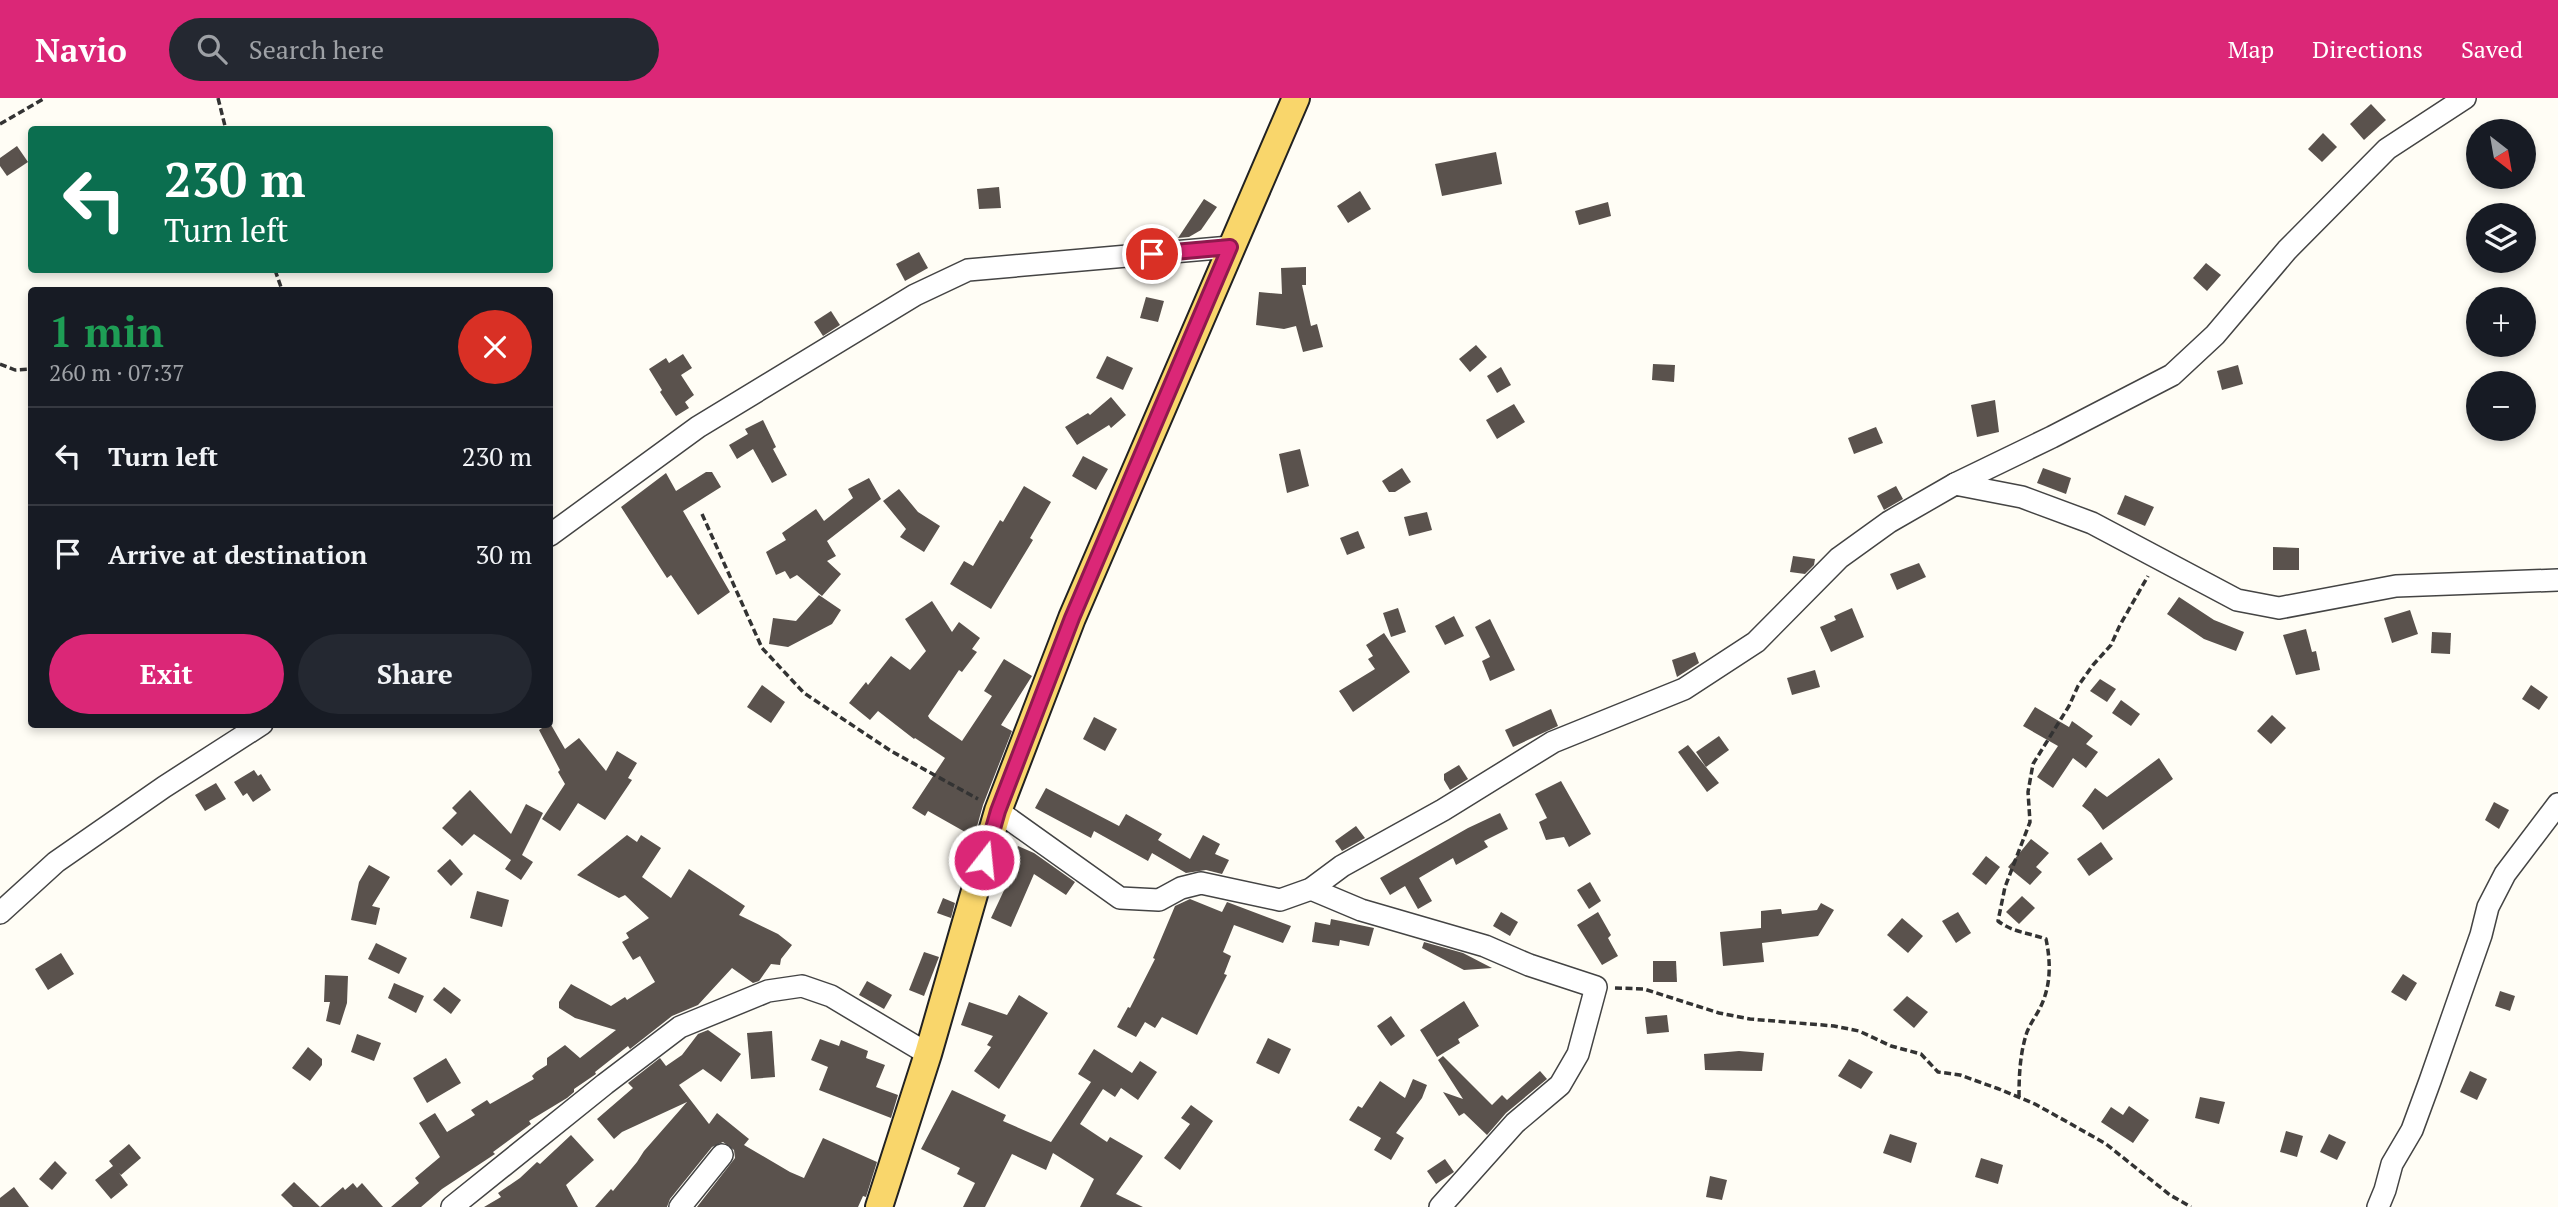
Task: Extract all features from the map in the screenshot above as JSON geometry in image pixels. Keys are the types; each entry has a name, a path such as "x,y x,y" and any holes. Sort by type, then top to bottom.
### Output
{"main road":[{"path":"879,1207 928,1054 998,811 1072,618 1296,98"}],"street":[{"path":"998,811 1120,898 1159,900 1181,888 1201,883 1280,900 1311,889 1342,866 1443,810 1553,742 1684,689 1755,642 1839,558 1889,522 1955,484 2052,438 2172,375 2215,335 2287,250 2387,149 2465,98"},
{"path":"553,533 698,427 915,295 968,270 1230,247"},
{"path":"1955,484 2022,497 2092,523 2237,600 2279,608 2396,586 2558,580"},
{"path":"0,914 56,862 164,787 256,728"},
{"path":"2378,1207 2392,1164 2412,1130 2481,935 2488,907 2505,874 2558,804"},
{"path":"1311,889 1361,910 1485,946 1528,965 1595,987 1578,1054 1560,1085 1515,1123 1440,1207"},
{"path":"452,1207 680,1027 768,991 802,986 831,996 928,1054"},
{"path":"680,1207 722,1155"}],"path":[{"path":"0,124 46,98"},
{"path":"218,98 225,126"},
{"path":"0,364 15,370 28,369"},
{"path":"702,514 762,648 804,693 891,751 998,811"},
{"path":"2019,1097 2022,1052 2028,1031 2047,992 2049,954 2046,939 2009,930 1998,921 2005,887 2030,822 2028,792 2033,764 2069,706 2078,686 2111,645 2148,576 2166,561"},
{"path":"1595,987 1644,989 1719,1013 1859,1031 1891,1046 1921,1054 1938,1072 1960,1075 2019,1097 2106,1144 2170,1195 2191,1207"}],"building":[{"path":"2371,104 2386,120 2364,140 2350,124"},
{"path":"2323,133 2337,147 2322,162 2308,149"},
{"path":"17,146 28,162 7,176 0,166 0,158"},
{"path":"1496,152 1502,184 1442,196 1435,164"},
{"path":"999,187 1001,208 979,209 977,189"},
{"path":"1360,191 1371,209 1348,223 1337,206"},
{"path":"1204,199 1217,207 1201,230 1189,237 1178,238"},
{"path":"1608,202 1611,216 1579,225 1575,211"},
{"path":"919,252 928,268 905,281 896,264"},
{"path":"2206,263 2221,275 2207,291 2193,278"},
{"path":"1306,267 1306,285 1302,285 1311,326 1317,324 1323,347 1303,352 1296,326 1284,329 1256,325 1259,292 1282,294 1281,268"},
{"path":"1146,297 1164,301 1158,322 1140,318"},
{"path":"831,311 840,325 823,336 814,322"},
{"path":"1476,345 1487,357 1470,372 1459,359"},
{"path":"683,354 692,368 681,375 694,395 685,402 689,408 676,416 649,369 666,358 669,363"},
{"path":"1107,356 1133,368 1123,390 1096,378"},
{"path":"1653,364 1675,365 1674,382 1652,380"},
{"path":"2238,365 2243,384 2222,390 2217,371"},
{"path":"1501,367 1511,385 1497,393 1487,376"},
{"path":"1111,397 1126,415 1111,428 1109,425 1077,445 1065,427 1088,413 1090,415"},
{"path":"1995,400 1999,432 1977,437 1971,405"},
{"path":"1514,404 1525,422 1497,439 1486,420"},
{"path":"763,420 776,447 773,449 787,475 772,483 753,449 737,459 729,445 748,434 745,429"},
{"path":"1876,427 1883,443 1854,454 1848,438"},
{"path":"1300,449 1309,486 1287,493 1279,454"},
{"path":"1083,456 1108,469 1096,490 1072,476"},
{"path":"1402,468 1411,482 1395,492 1389,492 1382,481"},
{"path":"2043,468 2071,478 2066,494 2037,483"},
{"path":"706,472 712,472 721,487 683,511 730,592 698,615 671,575 667,578 621,507 666,473 676,491"},
{"path":"869,478 881,499 827,541 836,556 827,561 841,574 822,596 797,575 790,579 785,571 776,575 766,552 786,540 782,533 816,509 824,521 853,498 848,489"},
{"path":"1024,486 1051,502 1030,538 1033,540 991,609 950,584 964,561 973,566"},
{"path":"1896,486 1903,499 1884,510 1877,496"},
{"path":"899,489 918,512 940,526 924,552 900,537 906,529 883,501"},
{"path":"2125,495 2154,507 2145,526 2117,514"},
{"path":"1427,512 1432,530 1409,536 1404,517"},
{"path":"1358,531 1365,548 1347,555 1340,538"},
{"path":"2273,547 2299,548 2299,570 2273,570"},
{"path":"1793,556 1815,559 1814,565 1805,574 1790,572"},
{"path":"1919,563 1926,577 1897,590 1890,574"},
{"path":"819,595 841,610 832,624 788,647 769,644 773,618 796,621"},
{"path":"2179,597 2214,620 2244,632 2236,651 2204,639 2167,614"},
{"path":"932,601 952,632 959,622 980,638 972,649 977,652 962,672 959,670 928,716 930,719 962,741 992,696 984,691 1004,659 1032,676 1001,725 1012,731 983,805 974,837 928,811 925,816 912,808 945,758 914,739 878,711 870,720 849,703 866,682 868,685 891,656 910,670 926,651 905,619"},
{"path":"1398,608 1406,632 1391,637 1383,613"},
{"path":"1852,608 1864,637 1831,652 1820,627 1836,620 1834,616"},
{"path":"2410,610 2418,634 2392,643 2384,618"},
{"path":"1454,616 1464,636 1445,645 1435,626"},
{"path":"1490,619 1515,670 1490,681 1482,661 1490,657 1475,627"},
{"path":"2306,629 2312,652 2316,651 2320,670 2296,675 2283,635"},
{"path":"2432,632 2451,633 2450,654 2431,653"},
{"path":"1384,633 1410,672 1353,712 1339,691 1375,669 1368,659 1373,656 1366,645"},
{"path":"1695,652 1699,663 1677,677 1672,660"},
{"path":"1815,670 1820,687 1792,695 1787,678"},
{"path":"2100,679 2116,689 2107,702 2090,691"},
{"path":"762,685 785,702 771,723 747,707"},
{"path":"2531,685 2548,697 2539,710 2522,699"},
{"path":"2121,700 2140,714 2131,726 2112,713"},
{"path":"2035,707 2069,727 2072,721 2093,736 2086,744 2098,752 2086,768 2073,758 2053,788 2037,777 2058,746 2023,726"},
{"path":"1551,709 1558,726 1513,747 1505,730"},
{"path":"2272,715 2286,728 2271,744 2257,731"},
{"path":"1094,717 1117,729 1105,751 1083,739"},
{"path":"553,728 565,749 579,738 606,771 617,751 637,763 628,778 632,780 605,820 578,803 560,831 542,819 565,784 539,730"},
{"path":"1719,736 1729,750 1706,767 1696,752"},
{"path":"1688,745 1719,783 1707,792 1678,752"},
{"path":"2159,758 2173,779 2103,830 2091,813 2082,806 2095,788 2107,797"},
{"path":"1459,765 1468,779 1450,790 1444,780 1444,774"},
{"path":"254,770 258,776 261,774 271,790 253,802 247,793 243,796 234,782"},
{"path":"1561,781 1591,834 1569,847 1564,837 1546,840 1539,822 1547,818 1535,794"},
{"path":"216,783 226,799 205,811 195,795"},
{"path":"1046,788 1119,826 1126,814 1162,834 1158,840 1190,859 1203,835 1220,844 1215,854 1229,860 1222,874 1206,870 1186,873 1152,853 1148,861 1094,831 1091,838 1035,808"},
{"path":"470,790 511,834 526,804 543,813 522,855 533,862 521,880 505,869 511,860 474,834 462,846 442,828 457,813 452,808"},
{"path":"2494,802 2509,810 2499,829 2485,820"},
{"path":"1500,813 1508,829 1484,841 1488,847 1456,865 1453,858 1419,878 1432,901 1418,909 1405,886 1390,895 1380,878"},
{"path":"1356,826 1365,838 1342,851 1335,841"},
{"path":"627,835 637,842 641,835 661,848 642,877 671,898 689,869 745,906 739,915 778,934 792,945 781,959 780,965 771,964 759,981 753,983 732,968 698,1005 672,1016 630,1049 628,1046 574,1089 567,1098 529,1121 531,1124 493,1152 495,1154 442,1189 421,1207 391,1207 419,1183 415,1178 440,1157 419,1123 435,1113 447,1132 475,1115 471,1110 487,1100 490,1104 534,1079 532,1076 547,1065 547,1058 565,1045 580,1058 616,1030 575,1018 559,1008 559,1002 571,984 611,1006 625,997 627,1000 655,982 640,956 633,960 622,942 629,938 626,933 649,918 625,895 619,898 577,875"},
{"path":"2031,839 2049,853 2036,867 2042,872 2030,885 2008,867"},
{"path":"2101,842 2113,859 2089,876 2077,859"},
{"path":"1018,846 1034,853 1075,882 1066,895 1034,874 1011,927 991,918 1007,884 1001,882"},
{"path":"1986,856 2000,867 1986,885 1972,874"},
{"path":"450,859 463,874 451,886 437,871"},
{"path":"369,865 390,877 372,906 380,908 376,925 351,920 359,882"},
{"path":"1590,882 1601,901 1589,909 1577,890"},
{"path":"477,891 509,900 502,927 470,918"},
{"path":"2022,896 2035,908 2019,924 2006,912"},
{"path":"943,898 955,903 951,918 937,913"},
{"path":"1190,899 1222,912 1227,902 1291,926 1283,943 1234,925 1223,952 1231,956 1224,974 1227,975 1197,1035 1162,1017 1155,1028 1145,1022 1136,1037 1117,1027 1155,959 1153,958 1175,906"},
{"path":"1821,903 1834,910 1818,936 1762,943 1764,962 1723,966 1720,932 1761,928 1761,911 1781,909 1782,914 1817,910"},
{"path":"1501,912 1518,922 1510,936 1493,926"},
{"path":"1598,912 1611,935 1608,938 1618,956 1602,965 1577,925"},
{"path":"1958,912 1971,933 1956,943 1942,921"},
{"path":"1902,918 1923,936 1908,953 1887,935"},
{"path":"1331,919 1374,928 1369,946 1340,940 1339,946 1312,942 1315,922 1330,925"},
{"path":"1424,942 1463,953 1492,968 1464,970 1422,948"},
{"path":"376,943 407,958 399,974 368,959"},
{"path":"924,952 939,957 924,996 909,990"},
{"path":"61,953 74,974 48,990 35,969"},
{"path":"1653,961 1676,961 1677,982 1653,982"},
{"path":"2403,974 2417,983 2406,1001 2391,992"},
{"path":"325,975 348,976 347,1003 340,1025 326,1021 330,1002 324,1002"},
{"path":"867,981 892,995 884,1009 859,995"},
{"path":"394,983 424,996 416,1013 388,998"},
{"path":"444,987 461,1000 451,1014 433,1000"},
{"path":"2500,991 2515,996 2510,1011 2495,1006"},
{"path":"1019,995 1048,1013 999,1089 974,1071 991,1047 987,1045 993,1036 961,1025 969,1002 1007,1015"},
{"path":"1907,996 1928,1012 1914,1028 1893,1010"},
{"path":"1464,1001 1479,1026 1458,1039 1460,1043 1437,1057 1420,1030"},
{"path":"1667,1015 1669,1032 1647,1034 1645,1017"},
{"path":"1391,1016 1405,1036 1391,1046 1377,1026"},
{"path":"708,1030 741,1054 721,1082 703,1069 679,1085 709,1124 717,1113 749,1139 744,1145 804,1178 823,1138 877,1162 866,1197 863,1196 858,1207 697,1207 735,1158 734,1150 723,1142 712,1147 670,1199 667,1207 595,1207 611,1189 613,1191 687,1102 622,1132 614,1139 597,1119 633,1088 628,1083 660,1058 666,1066 682,1055 698,1034"},
{"path":"772,1031 775,1077 751,1079 747,1033"},
{"path":"357,1034 381,1043 374,1061 351,1052"},
{"path":"1268,1038 1291,1049 1279,1074 1256,1063"},
{"path":"820,1039 839,1046 841,1040 868,1051 866,1058 885,1065 876,1087 898,1095 891,1118 819,1090 828,1067 811,1060"},
{"path":"308,1047 322,1059 322,1065 310,1081 292,1068"},
{"path":"1094,1049 1132,1073 1140,1061 1157,1072 1138,1100 1121,1088 1115,1097 1103,1089 1080,1124 1107,1142 1110,1137 1143,1156 1116,1194 1143,1207 1080,1207 1094,1179 1053,1153 1046,1170 1012,1154 985,1207 963,1207 975,1183 957,1174 960,1168 921,1149 952,1090 1006,1115 1003,1121 1051,1142 1091,1082 1078,1074"},
{"path":"1739,1051 1764,1053 1762,1071 1705,1070 1704,1054"},
{"path":"1443,1056 1492,1105 1502,1095 1507,1100 1540,1071 1547,1079 1506,1113 1487,1135 1464,1113 1459,1116 1443,1092 1463,1099 1438,1060"},
{"path":"446,1058 461,1083 427,1103 413,1078"},
{"path":"1849,1059 1873,1072 1861,1089 1838,1076"},
{"path":"2470,1071 2487,1079 2477,1100 2460,1092"},
{"path":"1413,1079 1427,1085 1422,1098 1396,1133 1404,1138 1391,1160 1374,1150 1381,1138 1349,1120 1358,1106 1362,1108 1380,1081 1405,1098"},
{"path":"2200,1097 2225,1102 2219,1124 2195,1118"},
{"path":"1191,1105 1213,1121 1180,1170 1164,1158 1190,1124 1181,1118"},
{"path":"2129,1106 2149,1120 2133,1143 2101,1122 2111,1107 2123,1115"},
{"path":"2286,1131 2303,1136 2297,1157 2280,1152"},
{"path":"1890,1134 1917,1143 1911,1163 1883,1153"},
{"path":"2329,1134 2346,1142 2337,1160 2320,1152"},
{"path":"571,1135 594,1160 566,1185 578,1207 484,1207 501,1197 498,1193 537,1162 540,1164"},
{"path":"129,1144 141,1158 121,1175 119,1173 128,1185 111,1199 95,1180 113,1166 109,1161"},
{"path":"1981,1158 2003,1165 1998,1184 1975,1177"},
{"path":"1445,1159 1454,1172 1436,1184 1427,1171"},
{"path":"55,1161 67,1173 52,1190 39,1179"},
{"path":"1710,1176 1727,1180 1722,1200 1706,1197"},
{"path":"294,1182 320,1207 293,1207 281,1195"},
{"path":"353,1183 357,1188 362,1183 383,1207 320,1207 343,1187 345,1190"},
{"path":"14,1187 29,1207 0,1207 0,1198"}],"route":[{"path":"984,860 998,811 1072,618 1230,247 1152,254"}]}
